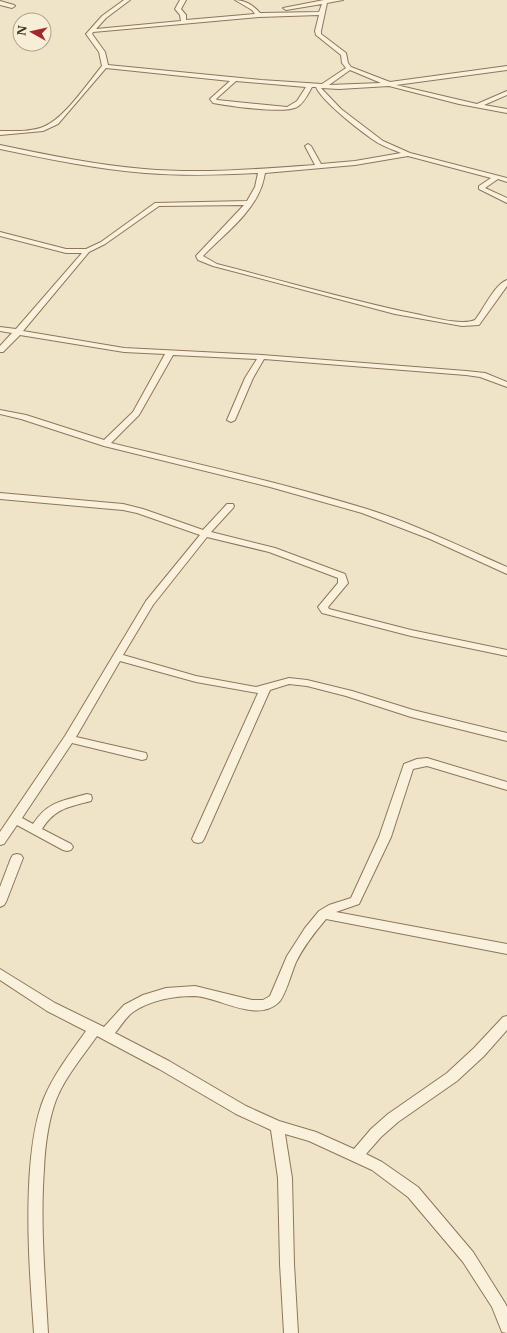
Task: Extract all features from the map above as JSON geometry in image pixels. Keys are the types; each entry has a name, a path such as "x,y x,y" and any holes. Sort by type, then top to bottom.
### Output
{"street":[{"path":"0,133 43,129 56,123 105,66 106,59 102,49 89,34 91,30 104,17 127,0"},
{"path":"183,0 178,9 183,15 184,22"},
{"path":"238,0 259,14 321,13"},
{"path":"91,30 259,14 326,1 340,0"},
{"path":"326,1 321,13 318,31 319,35 344,54 345,63 350,68 388,84 477,106 507,111"},
{"path":"0,3 12,6"},
{"path":"105,66 320,86 365,86 388,84 507,68"},
{"path":"320,86 350,68"},
{"path":"236,79 213,99 215,102 291,109 297,106 301,101 310,85"},
{"path":"320,86 320,91 339,110 382,142 408,154 507,180"},
{"path":"477,106 507,93"},
{"path":"308,146 318,166"},
{"path":"0,147 81,163 143,171 190,173 262,171 356,163 408,154"},
{"path":"262,171 257,191 249,203 234,222 199,256 200,259 215,265 342,298 442,321 470,325 478,323 498,292 507,282"},
{"path":"497,177 481,187 482,189 507,201"},
{"path":"0,350 20,332 87,251 103,243 157,204 249,203"},
{"path":"0,234 66,251 87,251"},
{"path":"0,328 124,350 262,357 466,372 482,375 507,385"},
{"path":"106,443 136,412 170,353"},
{"path":"231,420 250,378 262,357"},
{"path":"0,412 23,417 106,443 273,485 365,511 434,537 507,571"},
{"path":"0,496 123,507 140,511 205,534 272,550 342,576 343,582 341,586 323,607 325,611 464,645 507,653"},
{"path":"0,842 69,739 149,603 205,534 230,506"},
{"path":"118,657 196,679 256,690 265,689 289,681 307,683 348,692 411,713 507,737"},
{"path":"198,839 265,689"},
{"path":"69,739 142,756"},
{"path":"41,1333 35,1234 35,1193 39,1141 50,1099 67,1069 100,1031 128,1009 147,999 166,993 195,991 252,1005 265,1005 275,999 291,960 309,931 323,914 333,908 355,901 385,837 408,767 417,763 427,762 502,786 507,786"},
{"path":"35,830 44,816 56,807 87,798"},
{"path":"16,820 67,847"},
{"path":"0,902 17,858"},
{"path":"323,914 507,949"},
{"path":"0,974 51,1007 164,1065 241,1110 277,1126 311,1136 376,1166 413,1192 468,1257 498,1303 507,1327"},
{"path":"356,1156 376,1133 393,1118 452,1077 479,1052 507,1021"},
{"path":"277,1126 285,1178 287,1264 291,1333"}]}
